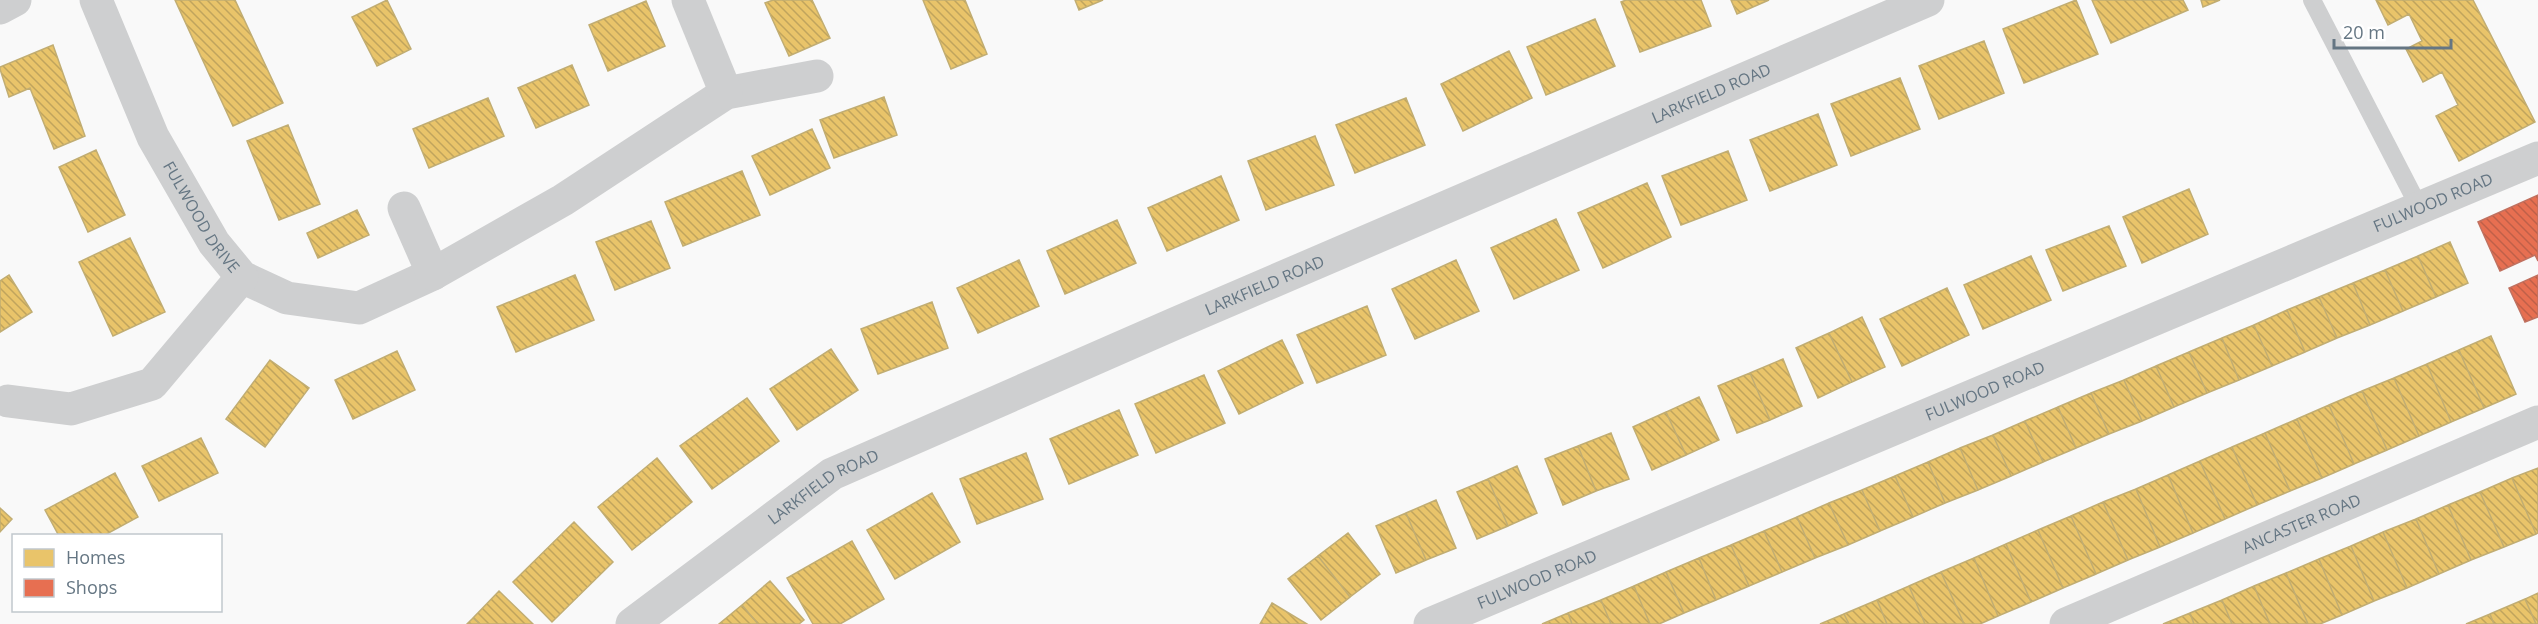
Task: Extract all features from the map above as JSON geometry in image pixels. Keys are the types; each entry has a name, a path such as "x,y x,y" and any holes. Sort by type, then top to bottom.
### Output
{"street":[{"path":"0,8 15,0"},
{"name":"FULWOOD DRIVE","path":"96,0 153,137 214,243 242,277 287,298 359,308 433,274 563,200 726,93 817,76"},
{"path":"688,0 726,93"},
{"name":"LARKFIELD ROAD","path":"632,624 832,474 1185,319 1928,0"},
{"name":"FULWOOD ROAD","path":"1430,624 2538,158"},
{"path":"404,208 433,274"},
{"path":"8,401 71,409 152,384 242,277"},
{"name":"ANCASTER ROAD","path":"2066,624 2538,422"}],"lane":[{"path":"2312,0 2420,207"}],"building: Homes":[{"path":"175,0 235,0 283,103 233,126"},
{"path":"387,0 411,49 377,66 352,17"},
{"path":"773,0 812,0 830,38 789,56 765,3"},
{"path":"923,0 965,0 987,54 951,69"},
{"path":"1075,0 1103,0 1079,10"},
{"path":"1626,0 1701,0 1711,26 1640,52 1621,2"},
{"path":"1731,0 1769,0 1737,14"},
{"path":"2076,0 2098,54 2024,83 2003,29"},
{"path":"2092,0 2183,0 2188,10 2111,43"},
{"path":"2201,0 2220,0 2203,7"},
{"path":"2376,0 2473,0 2535,122 2459,161 2436,116 2458,105 2442,72 2423,82 2406,49 2422,41 2409,14 2388,25"},
{"path":"646,1 665,46 608,71 589,25"},
{"path":"1595,19 1615,66 1546,95 1527,47"},
{"path":"1984,41 2004,93 1939,119 1919,66"},
{"path":"53,45 85,136 54,149 30,88 9,97 0,69 0,67"},
{"path":"1509,51 1532,98 1463,131 1441,84"},
{"path":"572,65 589,105 536,128 518,88"},
{"path":"1900,78 1920,129 1851,156 1831,104"},
{"path":"884,97 897,135 834,158 820,120"},
{"path":"488,98 504,136 429,168 413,129"},
{"path":"1406,98 1425,145 1355,173 1336,125"},
{"path":"1818,114 1837,165 1770,191 1750,140"},
{"path":"288,125 320,204 279,220 247,141"},
{"path":"812,129 830,168 770,195 752,156"},
{"path":"1315,136 1334,185 1266,210 1248,161"},
{"path":"96,150 125,215 88,232 59,167"},
{"path":"1728,151 1747,200 1681,225 1662,176"},
{"path":"742,171 760,215 683,246 665,202"},
{"path":"1221,176 1239,220 1167,251 1148,208"},
{"path":"1647,183 1671,237 1603,268 1578,213"},
{"path":"2189,189 2208,234 2142,263 2123,217"},
{"path":"357,210 369,235 318,258 307,233"},
{"path":"1556,219 1579,270 1514,299 1491,248"},
{"path":"1117,220 1136,263 1065,294 1047,251"},
{"path":"651,221 670,268 615,290 596,242"},
{"path":"2109,226 2126,266 2063,291 2046,250"},
{"path":"130,238 165,312 113,336 79,262"},
{"path":"2450,242 2468,283 2436,297 2418,256"},
{"path":"2031,256 2051,300 1983,329 1964,285"},
{"path":"2418,256 2436,297 2403,311 2385,270"},
{"path":"1019,260 1039,306 978,333 957,288"},
{"path":"1456,260 1479,311 1415,339 1392,289"},
{"path":"2385,270 2403,311 2370,325 2353,283"},
{"path":"9,275 32,312 0,332 0,281"},
{"path":"575,275 594,320 516,352 497,307"},
{"path":"2353,283 2370,325 2337,338 2319,297"},
{"path":"1947,288 1969,335 1902,366 1880,319"},
{"path":"2319,297 2337,338 2305,352 2287,310"},
{"path":"932,302 948,348 878,374 861,329"},
{"path":"1367,306 1386,355 1317,383 1297,335"},
{"path":"2287,310 2305,352 2272,366 2254,325"},
{"path":"1862,317 1885,367 1852,382 1829,333"},
{"path":"2254,325 2272,366 2239,380 2222,338"},
{"path":"1829,333 1852,382 1818,398 1796,348"},
{"path":"2491,336 2516,394 2484,408 2459,350"},
{"path":"2222,338 2239,380 2207,393 2189,352"},
{"path":"1282,340 1303,383 1239,414 1218,371"},
{"path":"831,349 858,390 797,430 770,389"},
{"path":"2459,350 2484,408 2451,422 2427,364"},
{"path":"397,351 415,390 353,419 335,380"},
{"path":"2189,352 2207,393 2174,407 2156,366"},
{"path":"1783,359 1802,406 1770,420 1750,373"},
{"path":"270,360 309,388 265,447 226,419"},
{"path":"2427,364 2451,422 2419,436 2394,378"},
{"path":"2156,366 2174,407 2142,421 2124,380"},
{"path":"1750,373 1770,420 1737,433 1718,386"},
{"path":"1204,375 1225,423 1156,453 1135,404"},
{"path":"2394,378 2419,436 2387,450 2362,391"},
{"path":"2124,380 2142,421 2109,434 2091,393"},
{"path":"2362,391 2387,450 2354,464 2329,405"},
{"path":"2091,393 2109,434 2076,448 2058,407"},
{"path":"1699,397 1719,440 1686,455 1666,412"},
{"path":"747,398 779,441 712,489 680,446"},
{"path":"2329,405 2354,464 2322,478 2297,419"},
{"path":"2058,407 2076,448 2043,462 2025,421"},
{"path":"1119,410 1138,455 1069,484 1050,439"},
{"path":"1666,412 1686,455 1652,470 1633,427"},
{"path":"2297,419 2322,478 2290,491 2265,433"},
{"path":"2025,421 2043,462 2011,476 1993,435"},
{"path":"1611,433 1629,479 1596,491 1578,446"},
{"path":"2265,433 2290,491 2257,505 2232,447"},
{"path":"1993,435 2011,476 1978,490 1960,448"},
{"path":"201,438 218,473 159,501 142,466"},
{"path":"1578,446 1596,491 1563,505 1545,459"},
{"path":"2232,447 2257,505 2225,519 2200,461"},
{"path":"1960,448 1978,490 1945,503 1928,462"},
{"path":"1026,453 1043,499 977,524 960,479"},
{"path":"657,458 692,502 632,550 598,507"},
{"path":"2200,461 2225,519 2193,533 2168,475"},
{"path":"1928,462 1945,503 1913,517 1895,476"},
{"path":"1517,466 1537,513 1508,526 1488,479"},
{"path":"2538,468 2538,533 2536,534 2512,478"},
{"path":"115,473 138,517 107,534 58,534 45,510"},
{"path":"2168,475 2193,533 2160,547 2136,489"},
{"path":"1895,476 1913,517 1880,531 1862,490"},
{"path":"2512,478 2536,534 2504,547 2480,492"},
{"path":"1488,479 1508,526 1477,539 1457,492"},
{"path":"2136,489 2160,547 2128,560 2103,502"},
{"path":"1862,490 1880,531 1848,545 1829,503"},
{"path":"2480,492 2504,547 2471,560 2448,505"},
{"path":"932,493 960,542 895,579 867,530"},
{"path":"1436,500 1456,548 1426,560 1406,513"},
{"path":"2103,502 2128,560 2096,574 2071,516"},
{"path":"1829,503 1848,545 1815,558 1797,517"},
{"path":"2448,505 2471,560 2439,574 2416,519"},
{"path":"0,508 12,519 0,532"},
{"path":"1406,513 1426,560 1396,573 1376,526"},
{"path":"2071,516 2096,574 2063,588 2038,530"},
{"path":"1797,517 1815,558 1782,572 1764,531"},
{"path":"2416,519 2439,574 2407,588 2383,532"},
{"path":"574,522 613,562 552,622 513,582"},
{"path":"2038,530 2063,588 2031,602 2006,544"},
{"path":"1764,531 1782,572 1749,586 1731,545"},
{"path":"2383,532 2407,588 2374,601 2351,546"},
{"path":"1348,533 1380,574 1350,597 1318,556"},
{"path":"852,541 884,599 840,624 813,624 787,578"},
{"path":"2006,544 2031,602 1998,616 1974,558"},
{"path":"1731,545 1749,586 1716,600 1699,558"},
{"path":"2351,546 2374,601 2342,615 2319,559"},
{"path":"1318,556 1350,597 1321,620 1288,579"},
{"path":"1699,558 1716,600 1684,613 1666,572"},
{"path":"1974,558 1998,616 1980,624 1964,624 1941,572"},
{"path":"2319,559 2342,615 2320,624 2308,624 2286,573"},
{"path":"1666,572 1684,613 1659,624 1650,624 1634,586"},
{"path":"1941,572 1964,624 1925,624 1909,586"},
{"path":"2286,573 2308,624 2270,624 2254,586"},
{"path":"770,581 804,620 799,624 758,624 742,605"},
{"path":"1634,586 1650,624 1611,624 1601,600"},
{"path":"1909,586 1925,624 1887,624 1877,600"},
{"path":"2254,586 2270,624 2232,624 2222,600"},
{"path":"499,591 533,624 480,624 473,618"},
{"path":"2538,593 2538,624 2536,624 2525,599"},
{"path":"2525,599 2536,624 2494,624 2490,614"},
{"path":"1601,600 1611,624 1572,624 1568,613"},
{"path":"1877,600 1887,624 1849,624 1844,614"},
{"path":"2222,600 2232,624 2194,624 2190,613"},
{"path":"1272,603 1307,624 1260,624"},
{"path":"742,605 758,624 719,624"},
{"path":"1568,613 1572,624 1542,624"},
{"path":"2190,613 2194,624 2163,624"},
{"path":"1844,614 1849,624 1820,624"},
{"path":"2490,614 2494,624 2466,624"},
{"path":"473,618 480,624 467,624"}],"building: Shops":[{"path":"2538,195 2538,261 2535,255 2500,271 2478,222"},
{"path":"2538,275 2538,317 2525,322 2509,288"}]}
